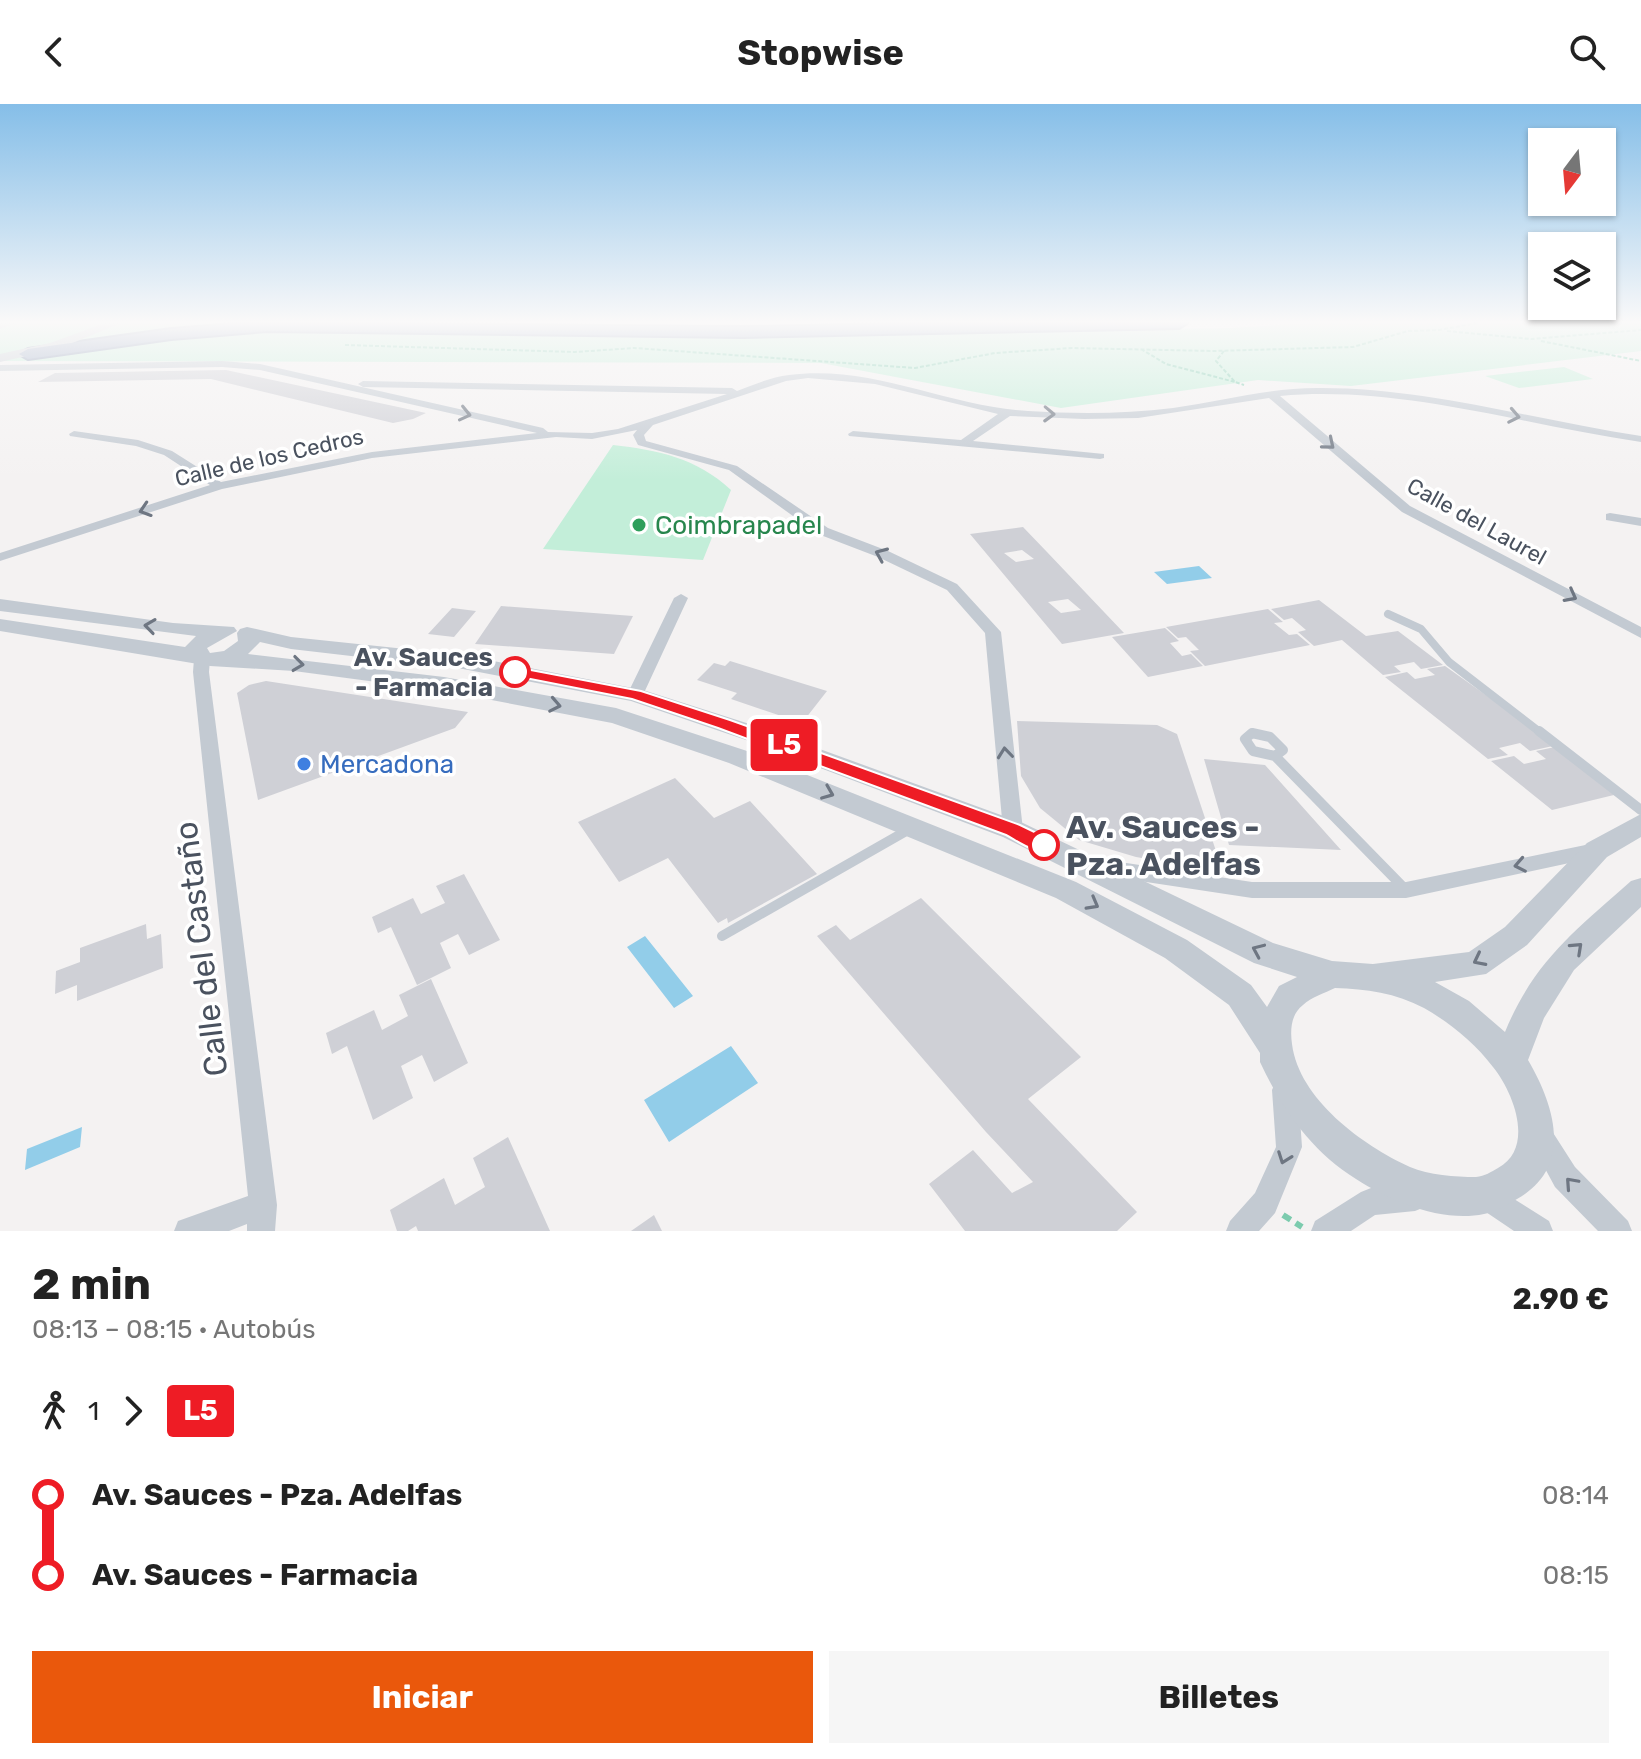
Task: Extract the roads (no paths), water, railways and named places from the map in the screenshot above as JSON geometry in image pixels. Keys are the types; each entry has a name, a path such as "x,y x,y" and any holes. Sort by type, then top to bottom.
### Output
{"street":[{"path":"298,376 556,434 642,443 733,468 823,531 883,554 952,587 993,632 1013,830"},
{"path":"592,436 648,424 785,378 811,376"},
{"path":"846,376 1007,413 1115,416 1153,413 1270,393 1373,394 1430,400 1641,439"},
{"path":"330,383 746,391"},
{"name":"Calle del Laurel","path":"1270,393 1406,509 1641,633"},
{"path":"964,443 1007,413"},
{"path":"508,439 516,432 511,424"},
{"path":"642,443 638,435 648,424"},
{"path":"74,434 138,443 168,453 219,486"},
{"name":"Calle de los Cedros","path":"0,557 219,486 372,455 556,434"},
{"path":"853,434 1100,456"},
{"path":"1610,517 1641,522"},
{"path":"635,695 681,598"},
{"path":"0,605 173,629 237,632 291,643 463,662 635,695 754,734 1013,830 1265,954 1332,974 1370,975 1475,965 1516,936 1597,850 1641,824"},
{"path":"0,625 206,658 294,664 444,684 616,716 738,757 1066,890 1176,949 1240,995 1274,1046 1285,1081 1302,1109 1336,1144 1383,1176 1441,1195"},
{"path":"206,658 196,646 201,641 237,632"},
{"name":"Calle del Castaño","path":"206,658 201,672 262,1218"},
{"path":"1083,864 1252,890 1406,890 1597,850"},
{"path":"1510,1062 1530,1011 1563,961 1641,889"},
{"path":"1274,1046 1275,1022 1288,995 1308,981 1332,974"},
{"path":"1325,1231 1371,1202 1441,1195 1486,1195 1524,1174 1537,1144 1531,1100 1510,1062 1477,1027 1437,999 1412,987 1370,975"},
{"path":"1240,1231 1265,1203 1289,1147 1285,1081"},
{"path":"1535,1127 1565,1177 1618,1231"},
{"path":"1486,1195 1539,1231"},
{"path":"188,1231 262,1218"}],"lane":[{"path":"1388,614 1421,629 1449,662 1641,810"},
{"path":"1275,756 1406,890"},
{"path":"722,936 912,827"}],"water":[{"path":"1199,566 1212,578 1167,584 1154,572"},
{"path":"645,936 693,996 674,1008 627,947"},
{"path":"731,1046 758,1083 669,1142 644,1100"},
{"path":"82,1127 80,1147 25,1170 27,1149"}],"place":[{"name":"Coimbrapadel","path":"639,525"},
{"name":"Av. Sauces - Farmacia","path":"515,672"},
{"name":"Mercadona","path":"304,764"},
{"name":"Av. Sauces - Pza. Adelfas","path":"1044,845"}]}
